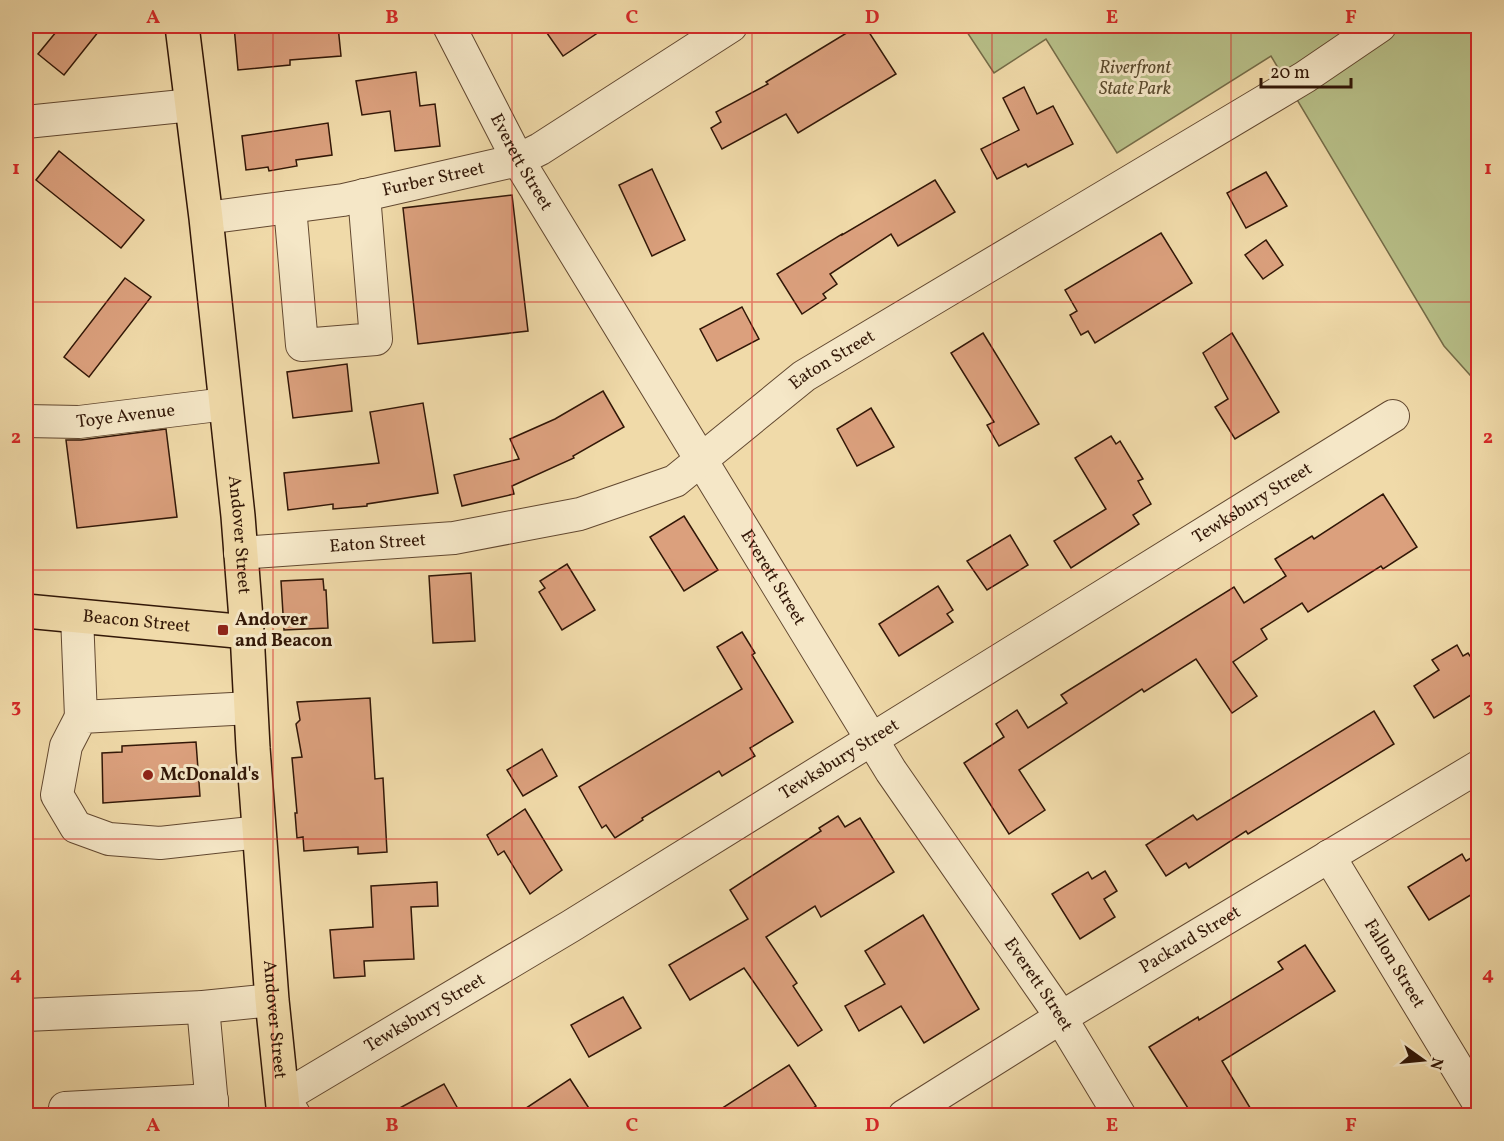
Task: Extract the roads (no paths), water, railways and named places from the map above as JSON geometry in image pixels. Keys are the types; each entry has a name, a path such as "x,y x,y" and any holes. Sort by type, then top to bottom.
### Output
{"main road":[{"name":"Andover Street","path":"182,26 206,218 238,516 272,1000 288,1109"},
{"name":"Beacon Street","path":"26,611 247,632"}],"street":[{"name":"Everett Street","path":"449,26 518,160 891,771 1060,1018 1120,1116"},
{"name":"Furber Street","path":"206,218 343,200 518,160 540,149 731,26"},
{"name":"Eaton Street","path":"240,553 454,538 580,514 675,481 804,376 1297,82 1380,26"},
{"path":"26,122 192,105"},
{"path":"290,207 302,345 376,339 364,195"},
{"name":"Toye Avenue","path":"26,421 79,422 226,404"},
{"name":"Tewksbury Street","path":"288,1109 571,926 1393,416"},
{"path":"77,616 81,717 66,746 57,795 76,827 109,839 159,843 260,832"},
{"path":"81,717 250,708"},
{"name":"Packard Street","path":"904,1116 1060,1018 1479,767"},
{"name":"Fallon Street","path":"1329,856 1479,1102"},
{"path":"26,1014 203,1007 272,1000"},
{"path":"65,1112 213,1108 203,1007"}],"place":[{"name":"Andover and Beacon","path":"223,630"},
{"name":"McDonald's","path":"148,775"}],"park label":[{"name":"Riverfront State Park","path":"1135,78"}]}
